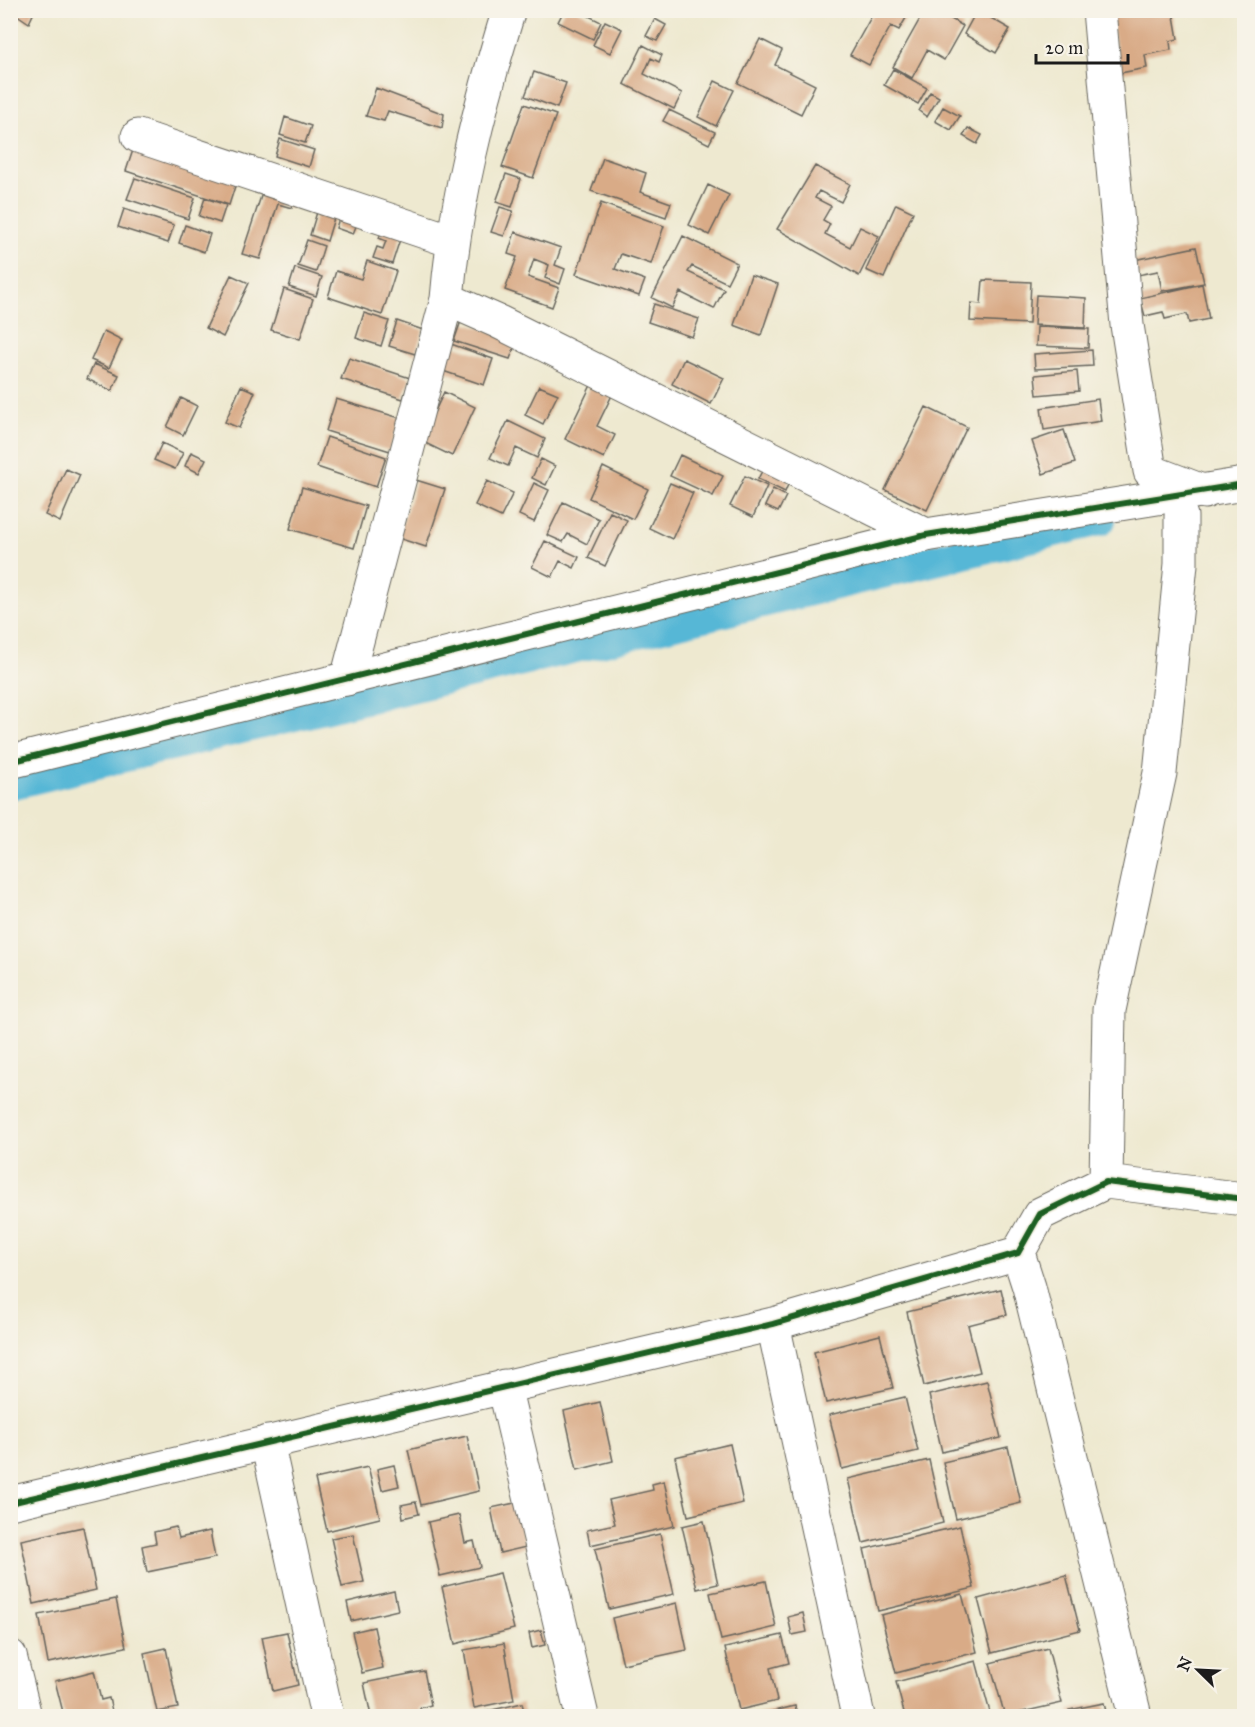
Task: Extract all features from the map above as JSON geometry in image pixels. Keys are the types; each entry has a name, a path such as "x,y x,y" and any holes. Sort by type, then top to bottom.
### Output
{"street":[{"path":"347,679 447,299 452,241 488,77 509,10"},
{"path":"1099,10 1126,325 1150,471 1205,492"},
{"path":"138,136 452,241"},
{"path":"447,299 510,327 926,536"},
{"path":"10,762 926,536 1245,484"},
{"path":"1106,1182 1109,1010 1160,773 1181,564 1181,516"},
{"path":"10,1503 773,1324 1018,1253 1040,1214 1106,1182 1245,1199"},
{"path":"1018,1253 1029,1287 1135,1716"},
{"path":"773,1324 858,1716"},
{"path":"504,1386 582,1716"},
{"path":"267,1442 327,1716"},
{"path":"10,1656 25,1716"}],"building":[{"path":"10,10 35,10 29,23"},
{"path":"564,10 577,10 601,22 593,39 558,22"},
{"path":"875,10 898,10 896,12 906,18 899,30 891,26 869,65 850,55"},
{"path":"925,10 936,10 963,26 944,60 927,50 912,78 893,67"},
{"path":"977,10 1010,29 996,53 964,34"},
{"path":"1110,10 1173,10 1178,39 1170,41 1171,50 1145,55 1147,68 1120,73"},
{"path":"655,19 666,25 657,41 646,36"},
{"path":"605,21 622,29 610,53 593,45"},
{"path":"760,39 782,50 775,65 815,85 801,114 738,83"},
{"path":"643,45 662,55 659,62 651,58 644,74 682,93 674,109 624,84"},
{"path":"893,69 927,88 918,104 884,85"},
{"path":"534,72 566,83 557,108 525,96"},
{"path":"715,81 734,90 716,126 698,117"},
{"path":"376,88 444,114 442,128 388,111 384,121 366,116"},
{"path":"930,92 939,97 927,117 919,111"},
{"path":"524,104 556,115 533,178 502,167"},
{"path":"943,107 960,116 951,130 935,121"},
{"path":"669,110 715,132 709,144 663,121"},
{"path":"285,117 311,126 305,143 280,135"},
{"path":"968,128 982,135 977,144 963,136"},
{"path":"280,139 314,150 309,167 275,156"},
{"path":"134,147 237,180 229,205 126,171"},
{"path":"603,158 646,173 640,192 671,203 666,217 591,191"},
{"path":"815,166 850,184 841,202 819,191 815,198 831,206 823,220 830,224 825,234 850,247 860,227 879,236 859,276 777,229"},
{"path":"506,174 521,179 512,207 496,202"},
{"path":"135,178 195,198 188,219 127,199"},
{"path":"265,184 296,194 292,208 278,204 260,259 242,254"},
{"path":"708,185 729,195 709,235 689,225"},
{"path":"205,198 226,205 220,223 199,216"},
{"path":"601,203 664,226 651,264 621,254 615,269 645,280 639,296 576,274"},
{"path":"896,204 913,212 884,278 866,270"},
{"path":"500,207 513,211 504,236 491,232"},
{"path":"124,209 174,225 168,243 118,227"},
{"path":"317,212 334,218 327,241 310,235"},
{"path":"340,215 358,221 353,234 336,228"},
{"path":"384,224 403,230 392,264 373,258 377,247 383,249 386,241 379,238"},
{"path":"185,225 210,234 204,252 179,243"},
{"path":"515,232 561,248 555,265 565,269 560,284 545,278 549,265 534,259 528,277 559,288 552,307 505,290 517,257 508,254"},
{"path":"683,236 737,263 727,283 692,266 688,272 724,289 714,309 680,292 672,308 652,298"},
{"path":"307,240 324,246 316,272 298,266"},
{"path":"1196,247 1204,283 1162,291 1158,271 1138,275 1134,260"},
{"path":"367,261 396,271 382,315 328,297 336,271 361,279"},
{"path":"295,268 322,277 316,296 289,287"},
{"path":"231,275 249,283 223,337 206,328"},
{"path":"751,275 778,284 761,335 734,325"},
{"path":"983,280 1031,282 1029,324 970,321 971,303 981,304"},
{"path":"1202,284 1209,319 1189,323 1187,314 1165,319 1163,312 1145,316 1140,298"},
{"path":"284,289 313,299 300,339 271,330"},
{"path":"1036,295 1086,298 1085,328 1034,325"},
{"path":"654,304 699,319 692,337 648,322"},
{"path":"364,313 389,321 381,346 356,338"},
{"path":"397,321 423,330 415,354 389,346"},
{"path":"461,321 517,340 510,359 454,341"},
{"path":"1037,327 1089,329 1088,348 1036,346"},
{"path":"104,331 122,340 109,368 91,360"},
{"path":"451,344 493,359 484,385 443,371"},
{"path":"1092,350 1093,366 1035,369 1034,354"},
{"path":"349,358 410,378 403,399 341,379"},
{"path":"684,359 724,378 711,404 672,384"},
{"path":"94,364 119,375 112,391 87,379"},
{"path":"1077,371 1079,391 1037,395 1035,375"},
{"path":"593,381 614,391 597,426 615,435 604,458 565,439"},
{"path":"241,386 255,392 239,428 225,422"},
{"path":"539,386 558,394 543,424 525,415"},
{"path":"444,392 475,407 452,456 421,441"},
{"path":"181,398 197,406 183,435 167,427"},
{"path":"336,399 400,418 390,451 326,431"},
{"path":"1098,399 1101,421 1044,430 1041,408"},
{"path":"926,407 967,427 927,510 885,490"},
{"path":"508,421 545,439 537,458 516,448 508,466 490,458"},
{"path":"1064,430 1075,463 1043,474 1032,441"},
{"path":"327,437 386,457 376,487 317,467"},
{"path":"162,443 183,453 175,469 154,460"},
{"path":"191,452 206,459 199,473 185,466"},
{"path":"680,455 723,476 713,496 670,476"},
{"path":"541,459 555,466 546,485 532,478"},
{"path":"765,465 791,477 785,492 758,479"},
{"path":"603,467 648,489 633,519 589,498"},
{"path":"66,469 80,475 60,522 45,515"},
{"path":"745,476 767,486 753,517 730,506"},
{"path":"416,480 445,489 426,547 398,538"},
{"path":"487,481 513,493 501,517 475,505"},
{"path":"534,483 549,490 534,522 519,515"},
{"path":"670,483 693,493 672,539 649,528"},
{"path":"302,487 366,506 354,548 290,529"},
{"path":"773,489 786,496 778,512 765,506"},
{"path":"563,502 599,519 587,544 568,534 563,542 547,535"},
{"path":"610,512 627,520 605,566 588,558"},
{"path":"545,541 579,557 574,568 560,561 552,577 532,567"},
{"path":"1001,1289 1007,1315 968,1325 980,1372 924,1386 907,1312"},
{"path":"880,1335 893,1388 826,1403 814,1352"},
{"path":"987,1381 1001,1438 942,1452 929,1395"},
{"path":"905,1397 918,1451 842,1469 829,1415"},
{"path":"600,1402 613,1461 577,1470 564,1411"},
{"path":"467,1436 479,1491 421,1505 408,1450"},
{"path":"730,1444 743,1503 688,1516 675,1457"},
{"path":"1008,1447 1021,1503 956,1519 943,1462"},
{"path":"929,1460 943,1523 863,1543 848,1479"},
{"path":"394,1465 399,1486 382,1490 377,1469"},
{"path":"368,1467 380,1518 327,1531 315,1479"},
{"path":"664,1481 674,1526 590,1545 587,1530 615,1524 609,1500 653,1490 652,1484"},
{"path":"416,1502 419,1514 403,1518 401,1505"},
{"path":"515,1503 526,1547 500,1553 491,1508"},
{"path":"459,1515 465,1543 474,1541 480,1567 440,1576 428,1522"},
{"path":"704,1521 718,1584 697,1589 682,1526"},
{"path":"960,1526 974,1588 878,1611 864,1549"},
{"path":"83,1527 96,1590 34,1604 21,1540"},
{"path":"176,1527 179,1538 210,1531 215,1558 147,1572 142,1546 156,1543 154,1532"},
{"path":"353,1534 364,1582 342,1587 331,1538"},
{"path":"660,1534 674,1594 609,1609 595,1549"},
{"path":"500,1573 514,1629 455,1644 442,1587"},
{"path":"1066,1575 1080,1630 992,1653 978,1599"},
{"path":"766,1581 776,1627 721,1640 710,1593"},
{"path":"394,1591 398,1610 351,1621 347,1602"},
{"path":"962,1594 977,1652 896,1673 881,1615"},
{"path":"116,1599 126,1647 48,1663 39,1615"},
{"path":"677,1603 687,1650 623,1664 612,1618"},
{"path":"803,1613 807,1632 792,1635 788,1617"},
{"path":"374,1627 383,1668 362,1673 352,1632"},
{"path":"541,1630 545,1645 532,1648 529,1633"},
{"path":"287,1632 298,1685 273,1691 262,1637"},
{"path":"782,1635 789,1663 770,1668 777,1701 739,1710 725,1648"},
{"path":"504,1643 514,1700 474,1708 464,1650"},
{"path":"166,1648 178,1708 157,1712 144,1653"},
{"path":"1048,1648 1062,1703 1005,1716 990,1663"},
{"path":"976,1661 991,1716 905,1716 896,1682"},
{"path":"94,1671 101,1700 109,1698 113,1716 64,1716 55,1681"},
{"path":"424,1671 431,1705 420,1708 421,1716 371,1716 364,1683"},
{"path":"522,1703 525,1716 476,1716 475,1714"},
{"path":"1104,1703 1107,1716 1071,1716 1069,1710"},
{"path":"795,1706 798,1716 753,1716"}],"waterway":[{"path":"10,784 1100,520"}],"cycle path":[{"path":"10,762 926,535 1244,484"},
{"path":"10,1503 773,1324 1018,1253 1040,1214 1106,1182 1244,1199"}]}
